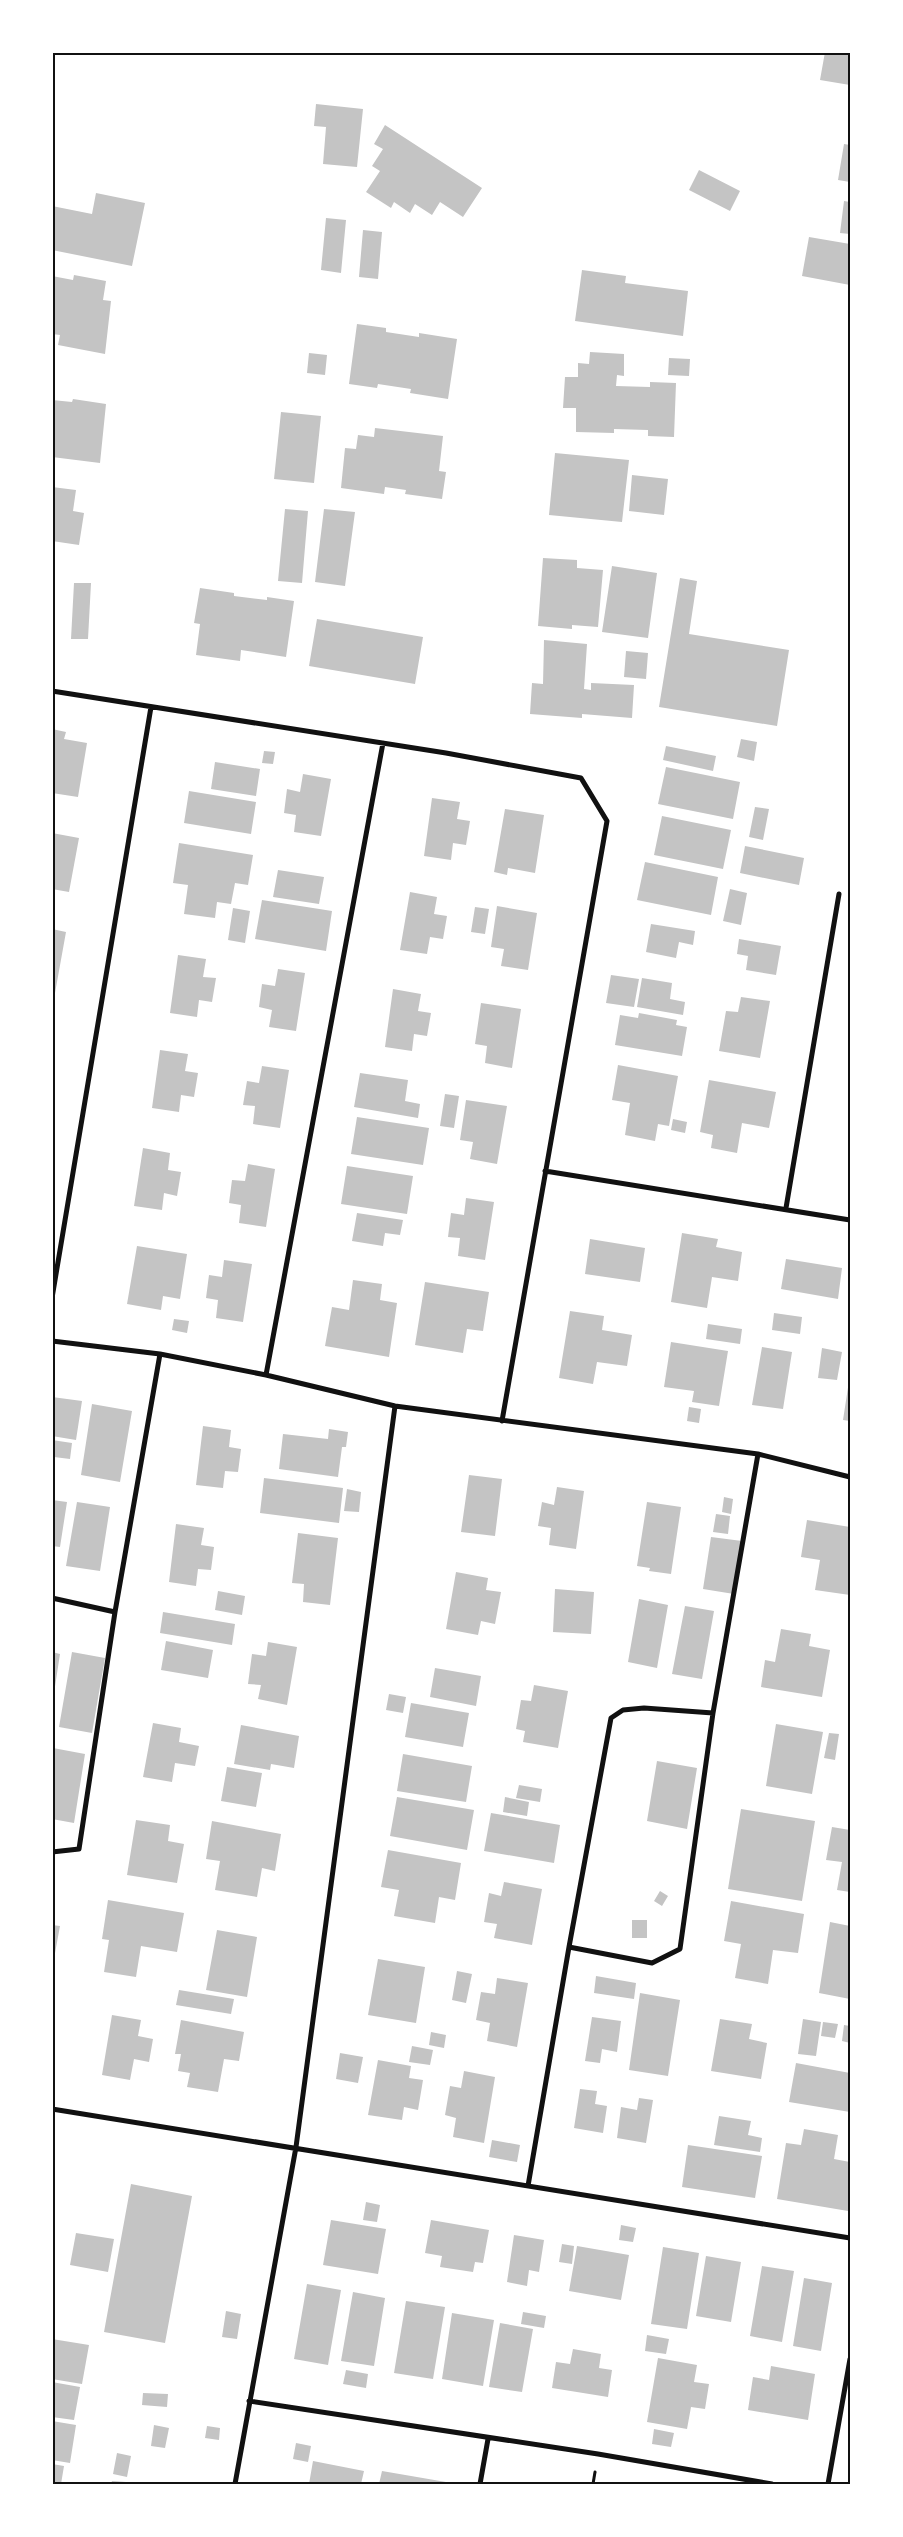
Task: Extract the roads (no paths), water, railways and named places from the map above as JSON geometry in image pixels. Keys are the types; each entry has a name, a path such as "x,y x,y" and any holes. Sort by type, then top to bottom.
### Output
{"street":[{"path":"52,691 382,743 581,778 607,821 502,1421"},
{"path":"52,1298 151,707"},
{"path":"266,1375 382,743"},
{"path":"786,1208 839,894"},
{"path":"545,1170 850,1220"},
{"path":"52,1341 160,1354 266,1375 395,1406 758,1454 850,1477"},
{"path":"52,1852 79,1849 116,1612 160,1354"},
{"path":"235,2484 296,2147 395,1406"},
{"path":"569,1947 652,1963 680,1949 713,1713 758,1454"},
{"path":"52,1598 116,1612"},
{"path":"528,2186 611,1718 622,1710 644,1708 713,1713"},
{"path":"52,2109 850,2238"},
{"path":"828,2484 850,2359"},
{"path":"249,2401 488,2439 598,2454 772,2484"},
{"path":"480,2484 488,2439"}]}
